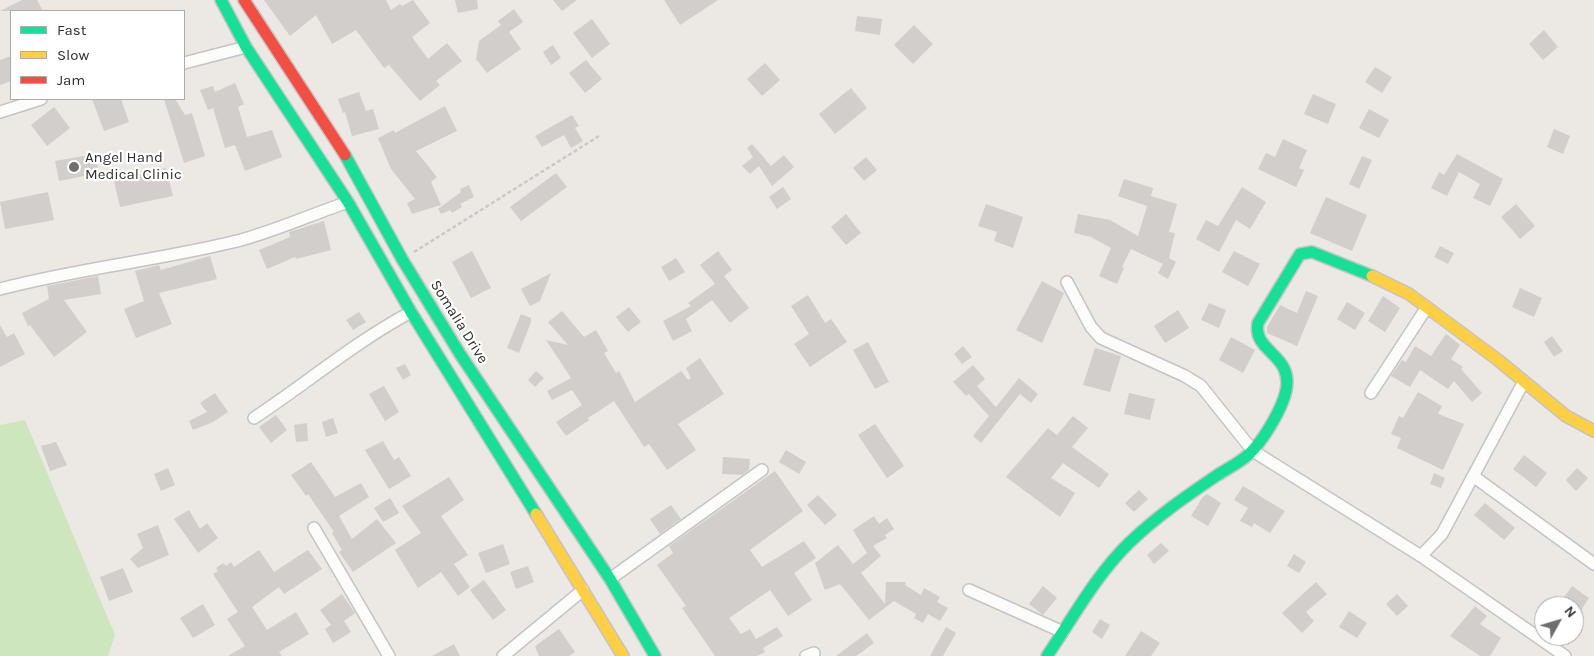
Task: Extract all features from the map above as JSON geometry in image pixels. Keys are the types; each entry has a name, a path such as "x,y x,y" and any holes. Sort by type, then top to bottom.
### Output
{"main road":[{"path":"221,0 229,11 246,47 348,202 411,312 624,656"},
{"name":"Somalia Drive","path":"244,0 356,173 402,259 460,354 610,579 655,656"},
{"path":"1047,656 1102,575 1128,544 1163,512 1253,451 1279,411 1286,391 1287,375 1279,359 1260,340 1256,333 1258,323 1292,264 1300,254 1312,252 1378,278 1409,294 1498,360 1523,383 1566,416 1594,431"}],"street":[{"path":"229,11 244,0"},
{"path":"185,63 246,47"},
{"path":"0,112 38,100"},
{"path":"0,289 38,279 160,258 243,239 348,202"},
{"path":"1067,282 1091,327 1101,338 1185,376 1201,386 1253,451 1421,556 1565,656"},
{"path":"1371,393 1427,307"},
{"path":"254,418 318,375 351,348 411,312"},
{"path":"1421,556 1442,534 1523,383"},
{"path":"610,579 762,470"},
{"path":"1473,476 1594,564"},
{"path":"314,528 389,656"},
{"path":"503,656 583,590"},
{"path":"969,590 1063,632"}],"path":[{"path":"402,259 599,136"}],"green space":[{"path":"25,420 115,635 108,656 0,656 0,425"}],"building":[{"path":"22,0 37,0 42,10 10,10 0,11"},
{"path":"264,0 386,0 391,10 400,4 402,6 413,0 430,23 412,37 428,59 447,43 462,61 436,81 440,85 420,101 389,65 384,68 356,30 332,44 316,15 290,36"},
{"path":"455,0 477,0 478,9 458,13"},
{"path":"553,0 577,0 562,11"},
{"path":"664,0 718,0 680,25"},
{"path":"514,9 523,22 509,32 521,49 487,73 476,59 479,41 501,25 498,21"},
{"path":"857,16 882,19 880,35 855,31"},
{"path":"592,19 610,44 592,58 573,33"},
{"path":"914,25 933,44 913,64 894,45"},
{"path":"1544,30 1558,47 1543,60 1529,44"},
{"path":"553,45 561,58 551,65 543,52"},
{"path":"10,56 10,81 0,85 0,60"},
{"path":"586,60 602,79 585,93 569,73"},
{"path":"765,63 780,80 762,96 747,79"},
{"path":"1375,67 1392,77 1382,93 1365,82"},
{"path":"235,83 244,104 238,107 247,137 272,130 282,157 245,171 235,145 225,148 213,108 208,110 200,90 213,86 215,92"},
{"path":"851,88 867,108 835,134 819,114"},
{"path":"359,92 366,111 373,109 379,129 352,136 345,112 343,113 338,99"},
{"path":"1313,94 1336,104 1328,124 1304,114"},
{"path":"92,100 121,100 129,122 104,131"},
{"path":"164,100 176,100 185,115 192,113 205,156 184,163"},
{"path":"445,106 457,131 416,151 437,177 431,182 441,205 412,214 407,203 415,199 391,169 378,138 394,130 395,133"},
{"path":"54,107 70,128 47,146 31,125"},
{"path":"1369,109 1389,120 1379,138 1359,128"},
{"path":"572,115 579,126 575,128 583,141 571,148 564,135 542,147 535,136"},
{"path":"1554,129 1570,136 1563,154 1547,147"},
{"path":"1283,139 1307,150 1299,168 1304,170 1296,187 1258,169 1266,153 1275,157"},
{"path":"752,144 771,166 784,155 794,167 772,186 759,166 750,174 742,166 753,157 747,148"},
{"name":"Angel Hand Medical Clinic","path":"95,154 99,173 59,181 55,161"},
{"path":"1457,154 1503,179 1490,206 1473,198 1480,184 1459,172 1447,196 1431,188 1439,172 1444,175"},
{"path":"1362,156 1372,160 1359,189 1349,184"},
{"path":"866,157 877,170 864,181 853,168"},
{"path":"166,168 173,196 120,207 114,181"},
{"path":"556,173 567,187 521,221 510,207"},
{"path":"1124,179 1153,188 1151,196 1177,204 1169,232 1175,233 1169,258 1176,262 1168,279 1158,273 1163,264 1131,249 1122,267 1124,268 1117,284 1099,276 1111,248 1091,237 1074,233 1078,214 1110,220 1138,236 1147,206 1118,196"},
{"path":"469,185 474,197 460,204 462,207 452,213 450,210 441,214 438,209 461,192 460,189"},
{"path":"783,187 791,199 777,209 769,197"},
{"path":"1242,187 1266,202 1250,229 1236,220 1219,252 1196,239 1206,220 1218,226"},
{"path":"48,192 54,220 5,229 0,202"},
{"path":"1326,197 1367,215 1352,251 1310,233"},
{"path":"986,204 1023,217 1013,248 994,241 997,232 978,226"},
{"path":"1516,204 1535,226 1520,239 1501,217"},
{"path":"846,214 861,233 846,245 831,227"},
{"path":"324,221 331,250 296,259 295,257 267,269 259,250 290,237 289,232"},
{"path":"1440,246 1454,253 1448,264 1434,257"},
{"path":"472,251 491,288 471,298 452,262"},
{"path":"718,251 732,270 724,276 749,308 730,323 712,300 686,319 692,331 673,341 663,321 691,306 688,303 715,284 700,265"},
{"path":"1234,251 1260,264 1248,286 1222,272"},
{"path":"210,256 217,279 159,293 172,324 136,338 124,309 144,301 135,271 159,265 161,270"},
{"path":"676,258 685,272 669,281 661,267"},
{"path":"551,273 540,301 530,306 521,289"},
{"path":"98,276 101,294 64,300 87,332 54,357 30,325 28,326 22,313 49,299 47,286"},
{"path":"1042,281 1064,293 1042,343 1016,330"},
{"path":"1520,288 1542,298 1534,317 1512,307"},
{"path":"1306,291 1318,296 1297,346 1267,333 1267,327 1280,305 1297,313"},
{"path":"808,295 825,323 831,319 847,342 810,367 794,344 809,334 791,306"},
{"path":"1383,296 1400,308 1385,332 1368,321"},
{"path":"1347,302 1365,313 1355,330 1337,319"},
{"path":"1209,303 1226,310 1219,328 1201,320"},
{"path":"629,307 641,322 628,332 616,317"},
{"path":"1178,310 1189,328 1165,343 1154,326"},
{"path":"562,311 584,337 596,330 608,351 604,353 616,373 619,371 635,402 681,371 688,380 691,378 686,368 700,358 724,394 678,424 696,450 667,470 649,444 644,447 614,401 588,418 589,420 566,436 556,422 582,405 572,390 552,400 547,391 571,378 546,340 568,345 548,322"},
{"path":"359,312 366,322 353,330 346,320"},
{"path":"521,314 531,318 531,322 519,353 507,348"},
{"path":"0,325 7,337 14,333 25,354 0,367"},
{"path":"1446,334 1460,345 1451,359 1463,367 1461,369 1482,393 1472,402 1454,381 1448,389 1420,370 1410,387 1391,376 1402,360 1406,362 1415,346 1431,356"},
{"path":"1552,336 1563,351 1554,357 1544,342"},
{"path":"1231,337 1255,350 1243,373 1219,360"},
{"path":"868,342 889,382 875,389 853,350"},
{"path":"963,346 972,357 962,364 954,354"},
{"path":"1095,348 1121,356 1110,392 1083,385"},
{"path":"405,364 411,375 403,380 396,368"},
{"path":"973,365 985,379 977,386 996,407 1019,378 1038,394 1031,403 1020,394 981,443 973,436 989,416 969,394 966,396 953,382"},
{"path":"536,371 544,378 535,387 528,380"},
{"path":"384,386 399,412 385,421 369,394"},
{"path":"1418,392 1442,406 1438,414 1464,424 1443,470 1397,448 1401,438 1391,434 1399,416 1403,418"},
{"path":"215,393 228,412 213,422 193,430 189,421 207,412 200,403"},
{"path":"1129,393 1155,399 1150,420 1124,414"},
{"path":"276,415 287,430 271,443 259,427"},
{"path":"1073,416 1088,428 1072,447 1109,474 1099,488 1063,463 1051,478 1075,493 1060,517 1006,477 1048,428 1057,435"},
{"path":"333,418 338,433 326,437 322,422"},
{"path":"307,423 308,441 296,442 294,425"},
{"path":"875,424 904,466 887,478 858,435"},
{"path":"383,441 394,460 399,457 411,476 389,489 365,450"},
{"path":"56,442 67,465 50,471 41,446"},
{"path":"786,450 806,462 799,474 779,462"},
{"path":"1524,455 1547,473 1536,487 1513,469"},
{"path":"723,457 750,459 749,470 742,475 722,474"},
{"path":"311,462 335,497 361,483 369,497 339,516 352,539 377,519 396,543 353,572 339,552 342,550 332,533 334,532 308,494 306,496 291,475"},
{"path":"168,468 175,485 161,491 154,474"},
{"path":"1577,468 1588,478 1576,491 1566,480"},
{"path":"775,471 803,511 750,550 762,567 804,541 816,558 794,573 812,600 788,616 770,590 729,618 741,634 750,629 756,639 777,627 783,636 763,648 765,652 757,656 715,656 682,608 686,606 657,565 673,553 669,546"},
{"path":"1434,473 1445,478 1441,488 1430,484"},
{"path":"449,477 464,500 441,516 468,555 454,564 470,587 458,596 441,572 418,588 395,550 421,533 402,506"},
{"path":"1243,486 1285,511 1270,533 1254,523 1252,527 1240,521 1248,508 1234,500"},
{"path":"1139,490 1148,499 1134,512 1125,503"},
{"path":"1207,494 1221,503 1208,526 1191,516 1202,498"},
{"path":"818,495 837,515 825,525 807,505"},
{"path":"390,498 399,513 383,522 374,508"},
{"path":"1485,503 1515,528 1504,540 1474,515"},
{"path":"671,505 681,519 660,534 650,519"},
{"path":"189,510 200,529 207,523 218,538 198,553 174,519"},
{"path":"874,516 879,524 887,518 894,529 885,535 887,538 873,546 881,556 861,573 885,604 886,582 906,582 905,585 921,595 924,588 940,597 937,602 948,608 940,621 928,614 923,623 914,618 916,614 894,601 869,620 840,584 825,590 815,563 838,545 853,564 867,553 853,530"},
{"path":"158,525 169,555 138,568 130,559 143,548 137,534"},
{"path":"1161,543 1169,551 1154,564 1147,555"},
{"path":"503,544 510,564 486,573 478,553"},
{"path":"259,550 274,572 308,550 322,569 284,594 279,587 252,607 267,630 296,612 309,634 279,652 282,656 228,656 245,646 227,619 238,612 213,574 218,571 216,568 223,563 226,566 231,562 234,567"},
{"path":"1294,554 1306,562 1299,573 1287,566"},
{"path":"528,566 534,582 516,589 510,572"},
{"path":"123,568 133,592 109,601 100,577"},
{"path":"484,580 506,610 493,620 470,590"},
{"path":"1316,582 1327,594 1306,612 1314,621 1302,633 1282,613"},
{"path":"1043,586 1057,598 1043,615 1029,604"},
{"path":"1572,586 1589,598 1584,606 1584,596 1565,596"},
{"path":"342,594 355,613 344,621 351,632 333,643 325,629 331,625 320,610"},
{"path":"1397,594 1408,606 1397,616 1386,604"},
{"path":"203,604 215,625 193,638 180,618"},
{"path":"1475,606 1487,616 1480,624 1501,638 1490,656 1480,656 1450,636"},
{"path":"1349,611 1367,623 1357,638 1339,627"},
{"path":"1100,619 1110,625 1102,639 1092,632"},
{"path":"946,627 956,633 943,656 930,656"},
{"path":"559,629 575,652 569,656 539,656 535,646"},
{"path":"1141,631 1160,643 1151,656 1125,656"},
{"path":"867,633 874,643 856,656 836,656"},
{"path":"454,644 460,656 432,656"}],"traffic: fast":[{"path":"221,0 246,47 348,202 411,312 536,514"},
{"path":"345,155 402,259 460,354 610,579 655,656"},
{"path":"1047,656 1085,597 1117,555 1171,508 1245,458 1268,430 1284,398 1287,379 1279,361 1261,341 1258,333 1258,323 1300,254 1312,252 1372,276"}],"traffic: slow":[{"path":"1372,276 1409,294 1498,360 1566,416 1594,431"},
{"path":"536,514 623,656"}],"traffic: jam":[{"path":"244,0 345,155"}],"place":[{"name":"Angel Hand Medical Clinic","path":"74,167"}]}
